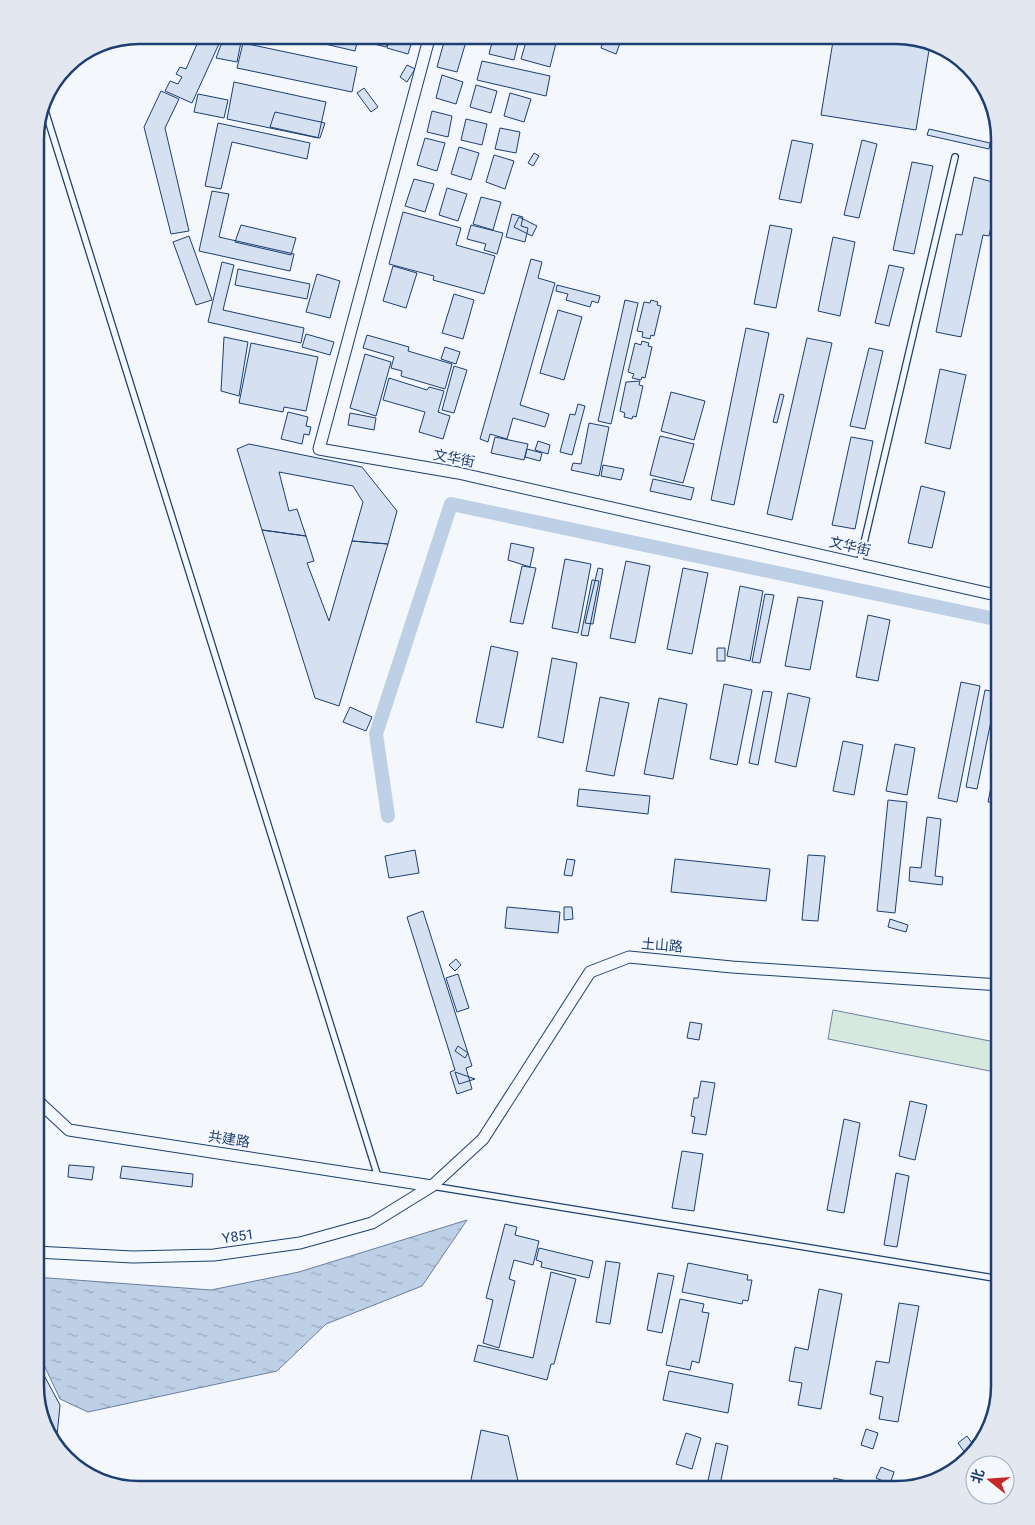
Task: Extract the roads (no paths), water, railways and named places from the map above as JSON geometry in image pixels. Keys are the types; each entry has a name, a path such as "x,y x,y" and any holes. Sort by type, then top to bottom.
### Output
{"street":[{"name":"文华街","path":"428,44 319,449 458,473 991,594"},
{"name":"土山路","path":"432,1186 483,1139 590,972 629,957 732,967 991,984"},
{"name":"共建路","path":"44,1107 69,1130 432,1186"},
{"name":"Y851","path":"44,1252 133,1257 214,1255 300,1244 372,1223 432,1186"}],"lane":[{"path":"47,116 378,1177"},
{"path":"859,564 955,157"},
{"path":"432,1186 991,1278"}],"water":[{"path":"467,1220 422,1286 326,1324 277,1371 88,1412 60,1399 44,1366 44,1278 211,1290 299,1272"}],"waterway":[{"path":"388,816 376,734 451,504 991,618"}]}
